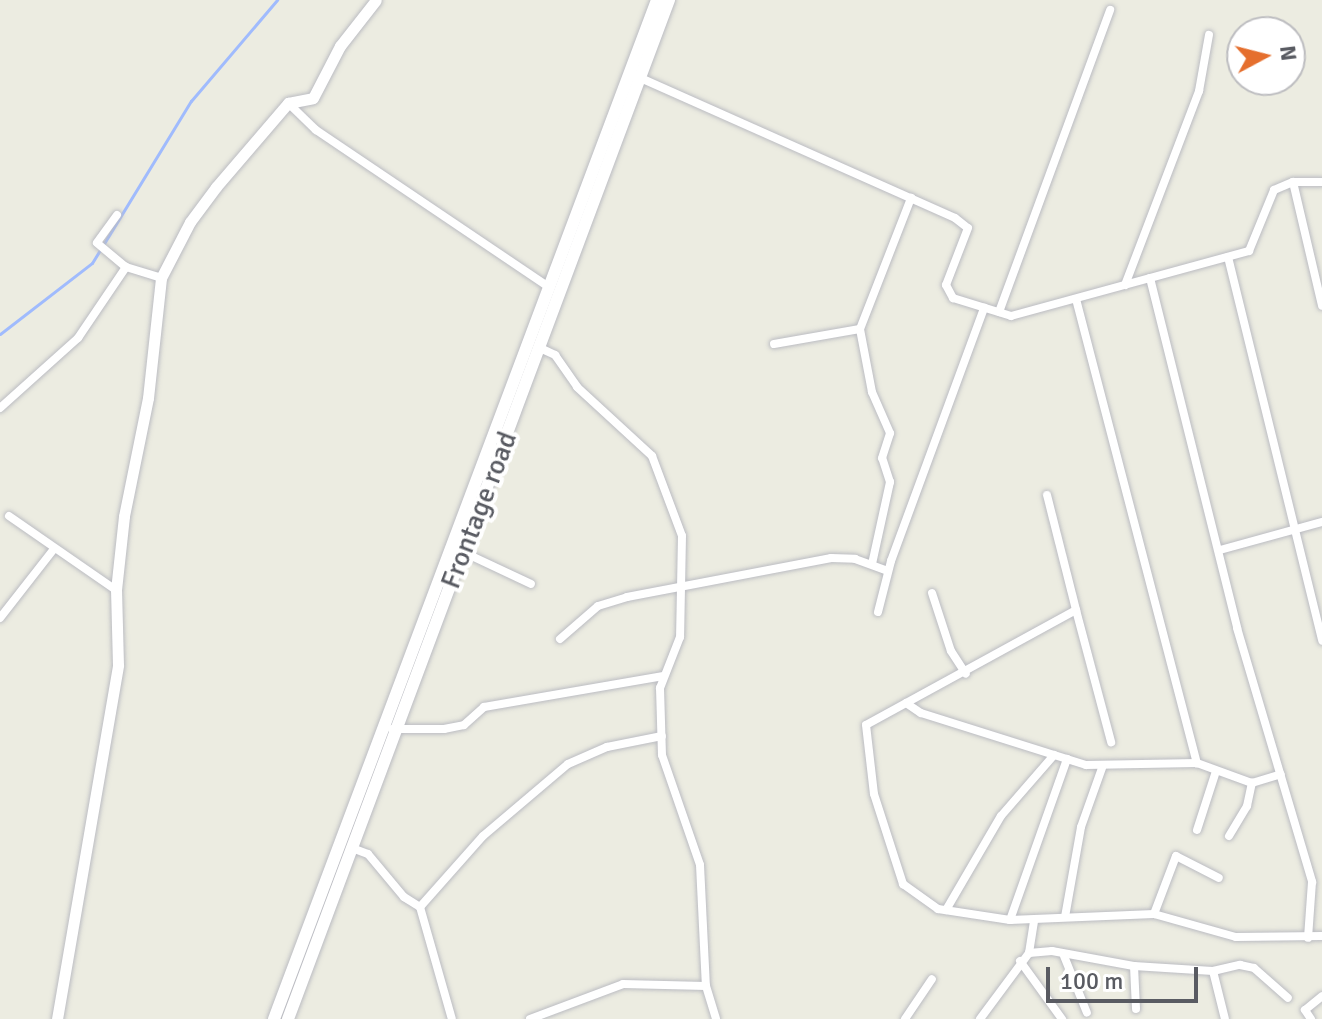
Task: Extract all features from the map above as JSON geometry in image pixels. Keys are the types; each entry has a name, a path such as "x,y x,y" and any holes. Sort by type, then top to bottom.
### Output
{"main road":[{"path":"274,1019 390,729 546,285 634,75 657,0"},
{"name":"Frontage road","path":"288,1019 352,848 390,729 463,552 540,348 634,75 669,0"}],"street":[{"path":"57,1019 118,665 116,590 124,516 148,398 161,278 190,222 288,103 313,98 340,46 376,0"},
{"path":"999,312 1110,10"},
{"path":"1125,285 1199,91 1209,35"},
{"path":"634,75 911,198 968,228 946,285 953,298 1011,316 1249,251 1274,190 1293,182 1322,182"},
{"path":"288,103 316,130 546,285"},
{"path":"1293,182 1322,306"},
{"path":"872,564 890,482 882,458 890,433 872,392 860,329 911,198"},
{"path":"117,215 97,243 110,257 126,267 161,278"},
{"path":"1228,257 1322,641"},
{"path":"0,408 78,338 126,267"},
{"path":"1150,278 1252,685 1312,882 1308,938"},
{"path":"1076,299 1197,763"},
{"path":"878,612 888,571 984,308"},
{"path":"774,344 860,329"},
{"path":"540,348 555,355 577,387 652,456 682,536 680,637 663,676 662,736 678,813 700,865 706,986 716,1019"},
{"path":"1047,495 1111,742"},
{"path":"9,516 116,590"},
{"path":"1220,550 1322,522"},
{"path":"0,618 54,549"},
{"path":"463,552 531,584"},
{"path":"560,639 598,606 831,558 872,564 888,571"},
{"path":"932,593 951,651 966,674"},
{"path":"1076,610 966,674 866,725 874,794 903,884 920,900 946,910 1010,920 1154,914 1236,937 1322,936"},
{"path":"390,729 444,729 464,725 484,707 663,676"},
{"path":"906,703 921,713 1102,768 1197,763 1252,783 1281,774"},
{"path":"420,907 483,836 568,764 607,747 662,736"},
{"path":"946,910 1001,816 1054,755"},
{"path":"1010,920 1067,759"},
{"path":"1065,917 1081,827 1102,768"},
{"path":"1197,830 1216,771"},
{"path":"1229,836 1247,806 1252,783"},
{"path":"352,848 368,854 404,897 420,907 452,1019"},
{"path":"1154,914 1176,856 1219,878"},
{"path":"980,1019 1020,961 1029,953 1034,921"},
{"path":"1029,953 1134,966 1213,971 1240,965 1254,968 1288,998"},
{"path":"1064,956 1087,1013"},
{"path":"1020,961 1062,1019"},
{"path":"1134,966 1136,1009"},
{"path":"1213,971 1225,1019"},
{"path":"905,1019 932,979"},
{"path":"530,1019 623,984 706,986"},
{"path":"1311,1019 1305,1010 1322,996"}],"waterway":[{"path":"0,334 92,263 191,101 277,0"}]}
